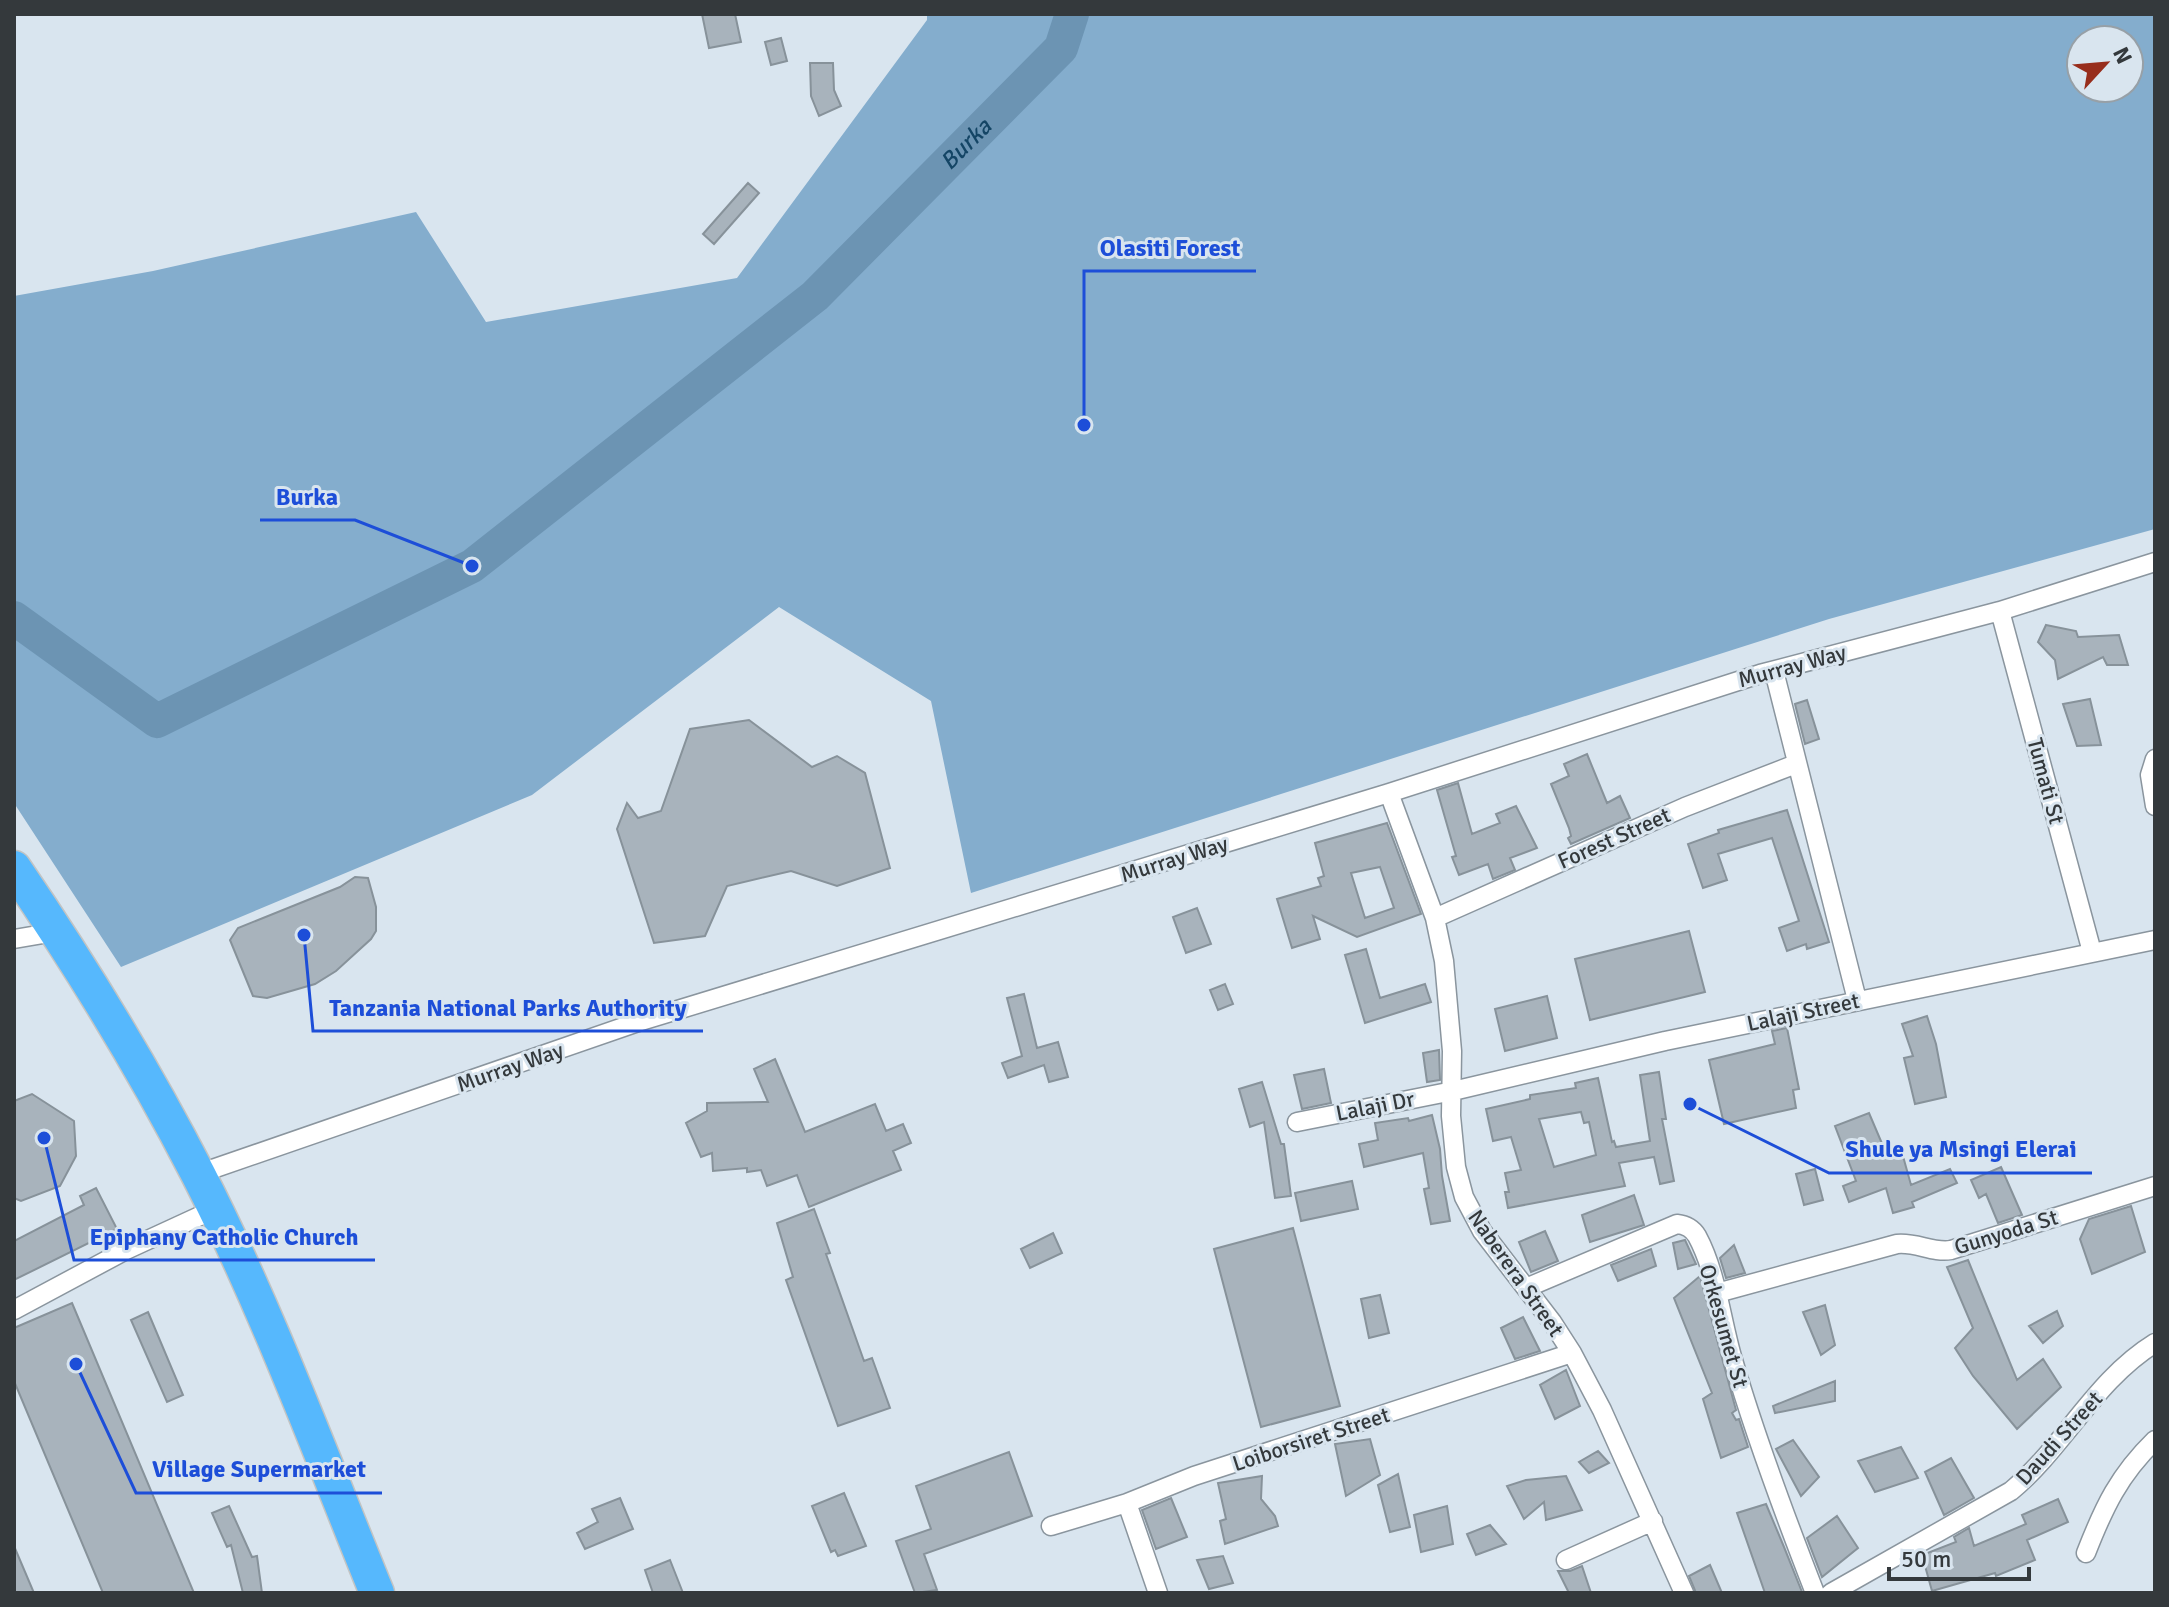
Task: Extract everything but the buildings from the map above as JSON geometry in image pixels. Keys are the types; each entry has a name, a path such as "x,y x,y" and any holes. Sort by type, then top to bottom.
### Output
{"highway":[{"path":"14,868 139,1067 198,1174 275,1342 377,1593"}],"street":[{"name":"Murray Way","path":"198,1174 638,1022 1389,793 1774,671 2000,611 2155,562"},
{"name":"Tumati St","path":"2000,611 2092,952"},
{"path":"1774,671 1857,1000"},
{"path":"2155,759 2150,775 2155,806"},
{"name":"Forest Street","path":"1435,918 1685,807 1796,764"},
{"name":"Naberera Street","path":"1389,793 1435,918 1444,961 1452,1051 1454,1152 1464,1197 1482,1231 1572,1353 1602,1410 1684,1593"},
{"path":"14,939 55,932"},
{"name":"Lalaji Street","path":"1453,1091 1665,1041 2155,940"},
{"name":"Lalaji Dr","path":"1297,1122 1453,1091"},
{"name":"Gunyoda St","path":"1717,1293 1897,1244 1916,1243 1939,1252 1951,1250 2155,1186"},
{"path":"14,1310 126,1250 215,1209"},
{"name":"Orkesumet St","path":"1526,1288 1677,1224 1686,1225 1694,1232 1717,1293 1758,1441 1815,1593"},
{"name":"Daudi Street","path":"1831,1593 2011,1491 2097,1395 2138,1355 2155,1343"},
{"name":"Loiborsiret Street","path":"1051,1526 1572,1353"},
{"path":"2086,1553 2113,1490 2146,1460 2155,1440"},
{"path":"1127,1503 1158,1593"},
{"path":"1566,1560 1653,1521"}],"shaded area":[{"path":"927,14 2155,14 2155,529 1829,619 971,893 931,701 779,607 532,795 121,967 14,803 14,296 153,271 416,212 486,322 737,278 927,20"}],"waterway":[{"name":"Burka","path":"14,618 157,721 472,566 815,296 1061,48 1072,14"}],"place":[{"name":"Olasiti Forest","path":"1084,425"},
{"name":"Burka","path":"472,566"},
{"name":"Tanzania National Parks Authority","path":"304,935"},
{"name":"Shule ya Msingi Elerai","path":"1690,1104"},
{"name":"Epiphany Catholic Church","path":"44,1138"},
{"name":"Village Supermarket","path":"76,1364"}]}
